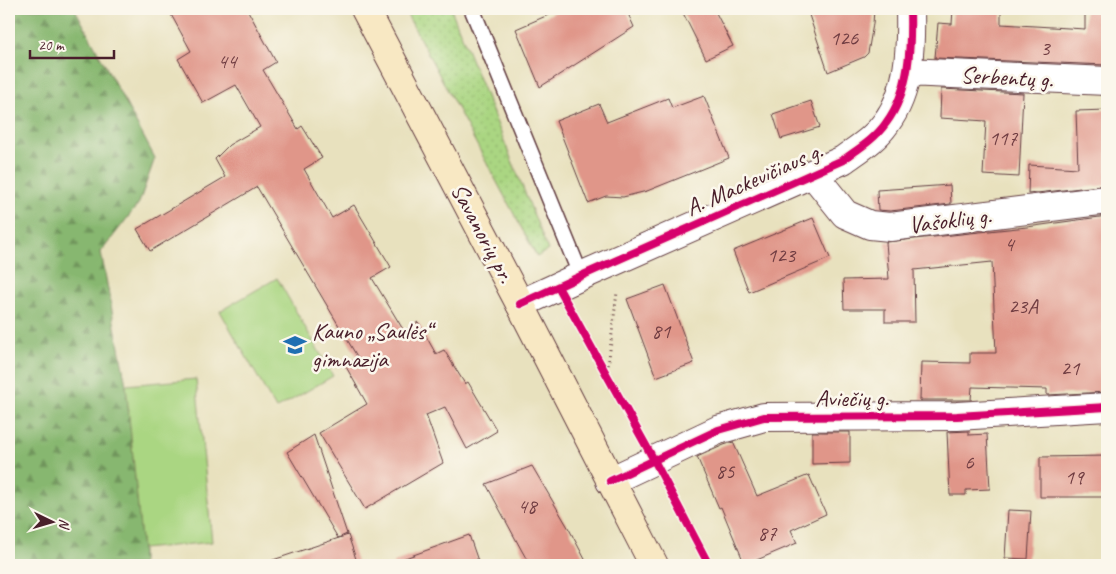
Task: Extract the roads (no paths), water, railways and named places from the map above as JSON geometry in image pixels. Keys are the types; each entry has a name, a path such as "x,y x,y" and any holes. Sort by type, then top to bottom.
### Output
{"main road":[{"name":"Savanorių pr.","path":"365,9 654,565"}],"street":[{"name":"A. Mackevičiaus g.","path":"520,304 813,174 843,160 870,141 887,123 902,93 907,72 911,38 910,9"},
{"name":"Serbentų g.","path":"907,72 1107,81"},
{"name":"Vašoklių g.","path":"813,174 844,214 870,224 890,227 1107,200"},
{"name":"Aviečių g.","path":"610,481 718,430 764,417 957,416 1107,407"}],"lane":[{"path":"472,9 581,276"}],"place":[{"name":"Kauno „Saulės“ gimnazija","path":"295,345"}]}
